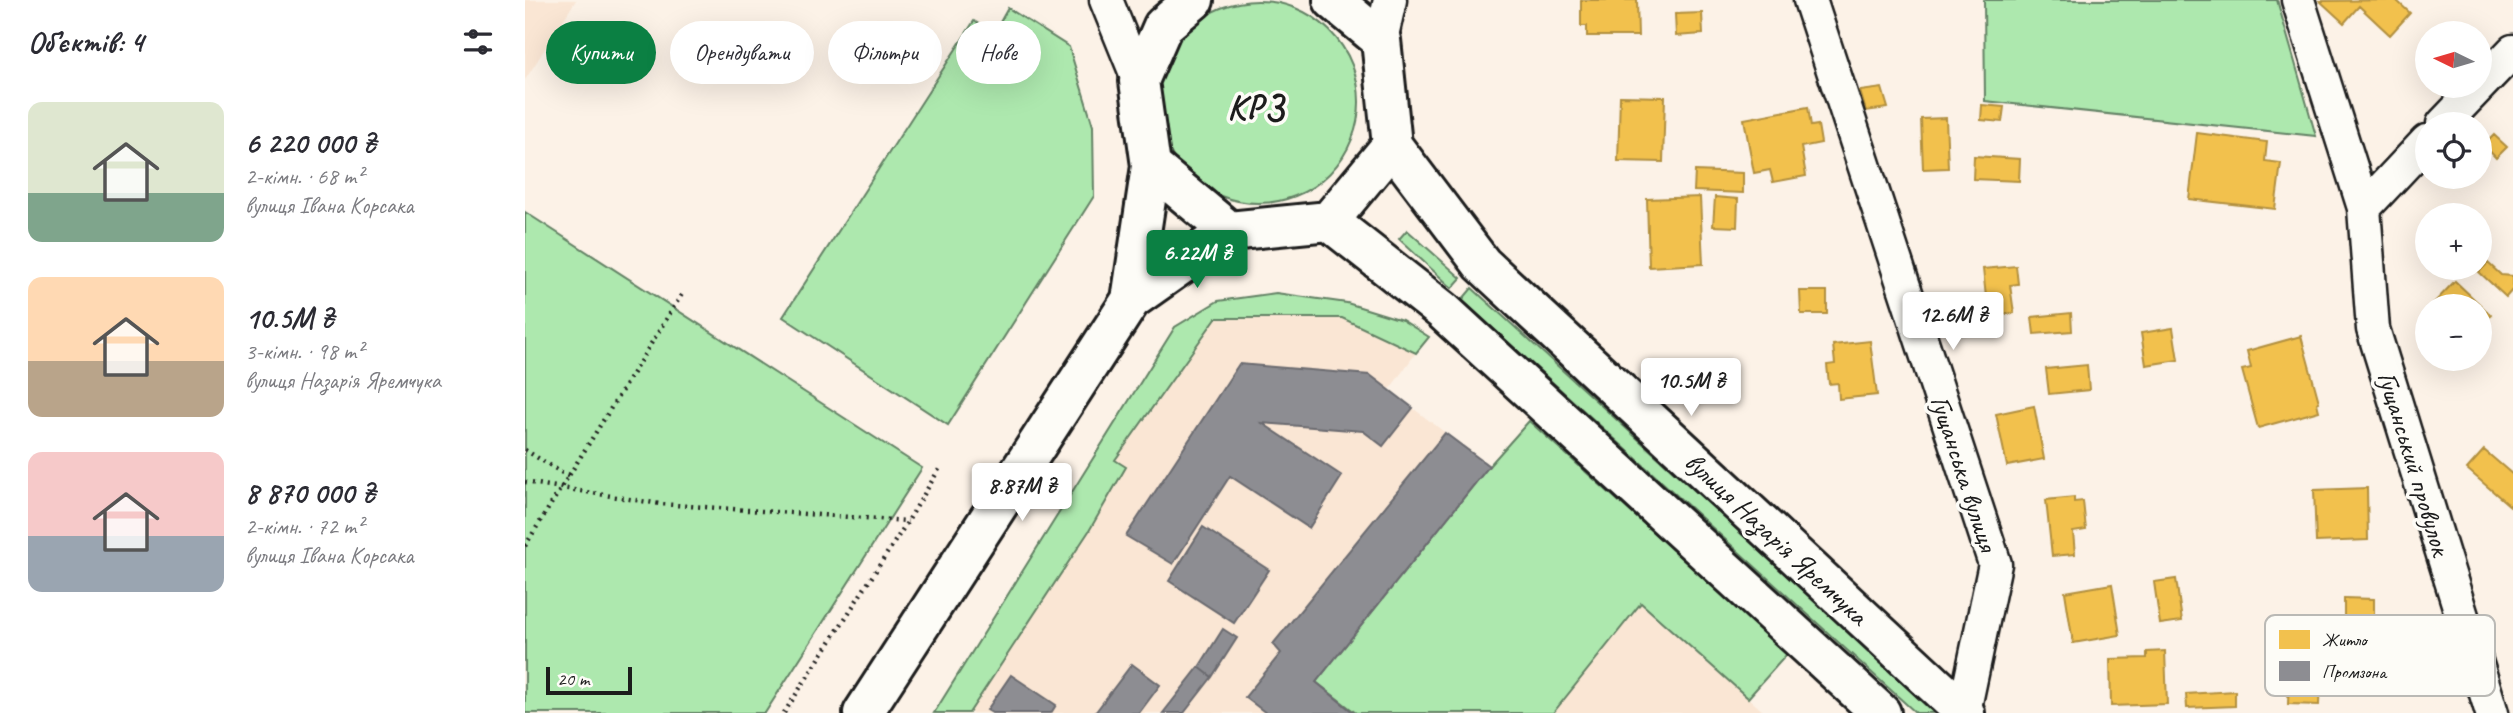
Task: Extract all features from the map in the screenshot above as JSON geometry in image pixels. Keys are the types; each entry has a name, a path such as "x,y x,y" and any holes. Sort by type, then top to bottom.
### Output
{"street":[{"path":"1107,0 1139,81 1151,166 1131,300"},
{"path":"1139,81 1163,26 1194,0"},
{"path":"1333,0 1381,40"},
{"path":"863,713 1131,300 1229,231 1329,221 1392,145 1381,40 1390,0"},
{"name":"Гущанська вулиця","path":"1810,0 1995,564 1965,712"},
{"name":"Гущанський провулок","path":"2298,0 2364,208 2373,329 2462,615"},
{"path":"2455,112 2513,51"},
{"name":"вулиця Назарія Яремчука","path":"1392,145 1482,264 1965,712"},
{"path":"2364,208 2415,154"},
{"path":"1151,166 1229,231"},
{"name":"вулиця Назарія Яремчука","path":"1329,221 1442,310 1881,713"},
{"name":"Гущанський провулок","path":"2487,696 2492,713"}],"path":[{"path":"525,546 682,294"},
{"path":"525,450 569,477"},
{"path":"784,713 941,466"},
{"path":"525,482 660,504 908,521"}],"shaded area":[{"path":"525,0 576,0 563,21 546,21 546,47 525,80"},
{"path":"1216,318 1342,318 1416,353 1389,390 1489,466 1765,713 969,713 1089,531 1126,468 1115,460"}],"green space":[{"path":"1984,0 2277,0 2316,136 1985,101"},
{"path":"1258,1 1297,9 1314,18 1329,31 1342,46 1351,63 1359,102 1351,141 1342,158 1329,173 1314,186 1297,195 1258,203 1219,195 1202,186 1187,173 1174,158 1165,141 1157,102 1165,63 1174,46 1187,31 1202,18 1219,9"},
{"path":"1008,8 1028,21 1001,21"},
{"path":"1041,29 1069,47 1093,126 1094,196 948,425 783,317 933,84 942,84 942,71 956,49 956,84 1041,84"},
{"path":"525,212 922,468 765,713 525,713"},
{"path":"1407,230 1461,278 1452,288 1399,239"},
{"path":"1472,288 1939,713 1916,713 1462,300"},
{"path":"1276,293 1347,303 1402,320 1429,337 1416,353 1342,318 1216,318 1115,460 1126,467 1089,531 969,713 934,713 1175,327 1218,301"},
{"path":"1529,421 1788,653 1748,698 1641,603 1553,713 1356,713 1316,682 1489,466"}],"building: Житло":[{"path":"1581,0 1637,0 1638,36 1587,36 1587,26 1581,26"},
{"path":"2396,0 2410,13 2390,35 2359,6 2344,23 2320,1"},
{"path":"1702,13 1703,34 1676,36 1675,14"},
{"path":"1882,88 1888,108 1866,111 1860,91"},
{"path":"1620,96 1665,97 1663,162 1618,161"},
{"path":"1982,105 2004,107 2002,122 1981,120"},
{"path":"1808,107 1811,126 1818,125 1821,143 1801,147 1806,176 1773,182 1770,170 1754,173 1744,119"},
{"path":"1946,118 1948,168 1923,169 1921,119"},
{"path":"2197,133 2267,142 2265,161 2281,163 2275,209 2189,199"},
{"path":"2494,135 2507,147 2496,158 2492,154"},
{"path":"1974,156 2020,159 2019,181 1973,179"},
{"path":"1695,171 1743,173 1743,193 1694,191"},
{"path":"1700,197 1703,264 1649,267 1647,199"},
{"path":"1715,197 1738,199 1737,227 1713,226"},
{"path":"2016,266 2018,284 2010,285 2014,313 1988,316 1983,269"},
{"path":"2492,267 2501,275 2513,276 2513,289 2506,297 2488,280 2492,280"},
{"path":"2455,281 2469,294 2443,294"},
{"path":"1800,291 1827,291 1827,314 1801,314"},
{"path":"2071,313 2072,331 2034,334 2032,317"},
{"path":"2173,328 2178,360 2146,365 2141,333"},
{"path":"2301,336 2319,402 2319,411 2258,428 2242,370 2251,368 2247,351"},
{"path":"1870,341 1877,395 1839,399 1838,383 1829,384 1827,365 1835,364 1833,345"},
{"path":"2087,365 2089,390 2049,394 2046,369"},
{"path":"2034,406 2044,459 2007,466 1996,414"},
{"path":"2484,450 2513,475 2513,502 2510,506 2467,469"},
{"path":"2367,488 2368,540 2316,542 2314,490"},
{"path":"2074,497 2074,502 2083,501 2086,530 2073,532 2075,554 2052,556 2046,500"},
{"path":"2176,579 2182,621 2160,624 2154,582"},
{"path":"2112,584 2120,635 2073,643 2065,592"},
{"path":"2344,598 2374,599 2374,615 2344,615"},
{"path":"2165,651 2167,704 2111,706 2110,659 2147,658 2147,652"},
{"path":"2235,691 2235,706 2187,708 2186,694"},
{"path":"2288,696 2319,696 2319,705 2288,704"}],"building: Промзона":[{"path":"1239,364 1370,375 1413,408 1383,446 1363,431 1262,423 1342,476 1309,528 1230,476 1173,564 1126,536"},
{"path":"1445,433 1489,466 1316,682 1354,713 1266,713 1245,697 1281,653 1273,644"},
{"path":"1203,527 1269,570 1234,623 1169,581"},
{"path":"1223,629 1237,638 1212,677 1199,667"},
{"path":"1132,664 1160,685 1139,713 1095,713"},
{"path":"1199,667 1212,677 1184,713 1163,713"},
{"path":"1011,675 1056,705 1051,713 992,713 987,710"}],"district":[{"name":"КРЗ","path":"1256,107"}]}
